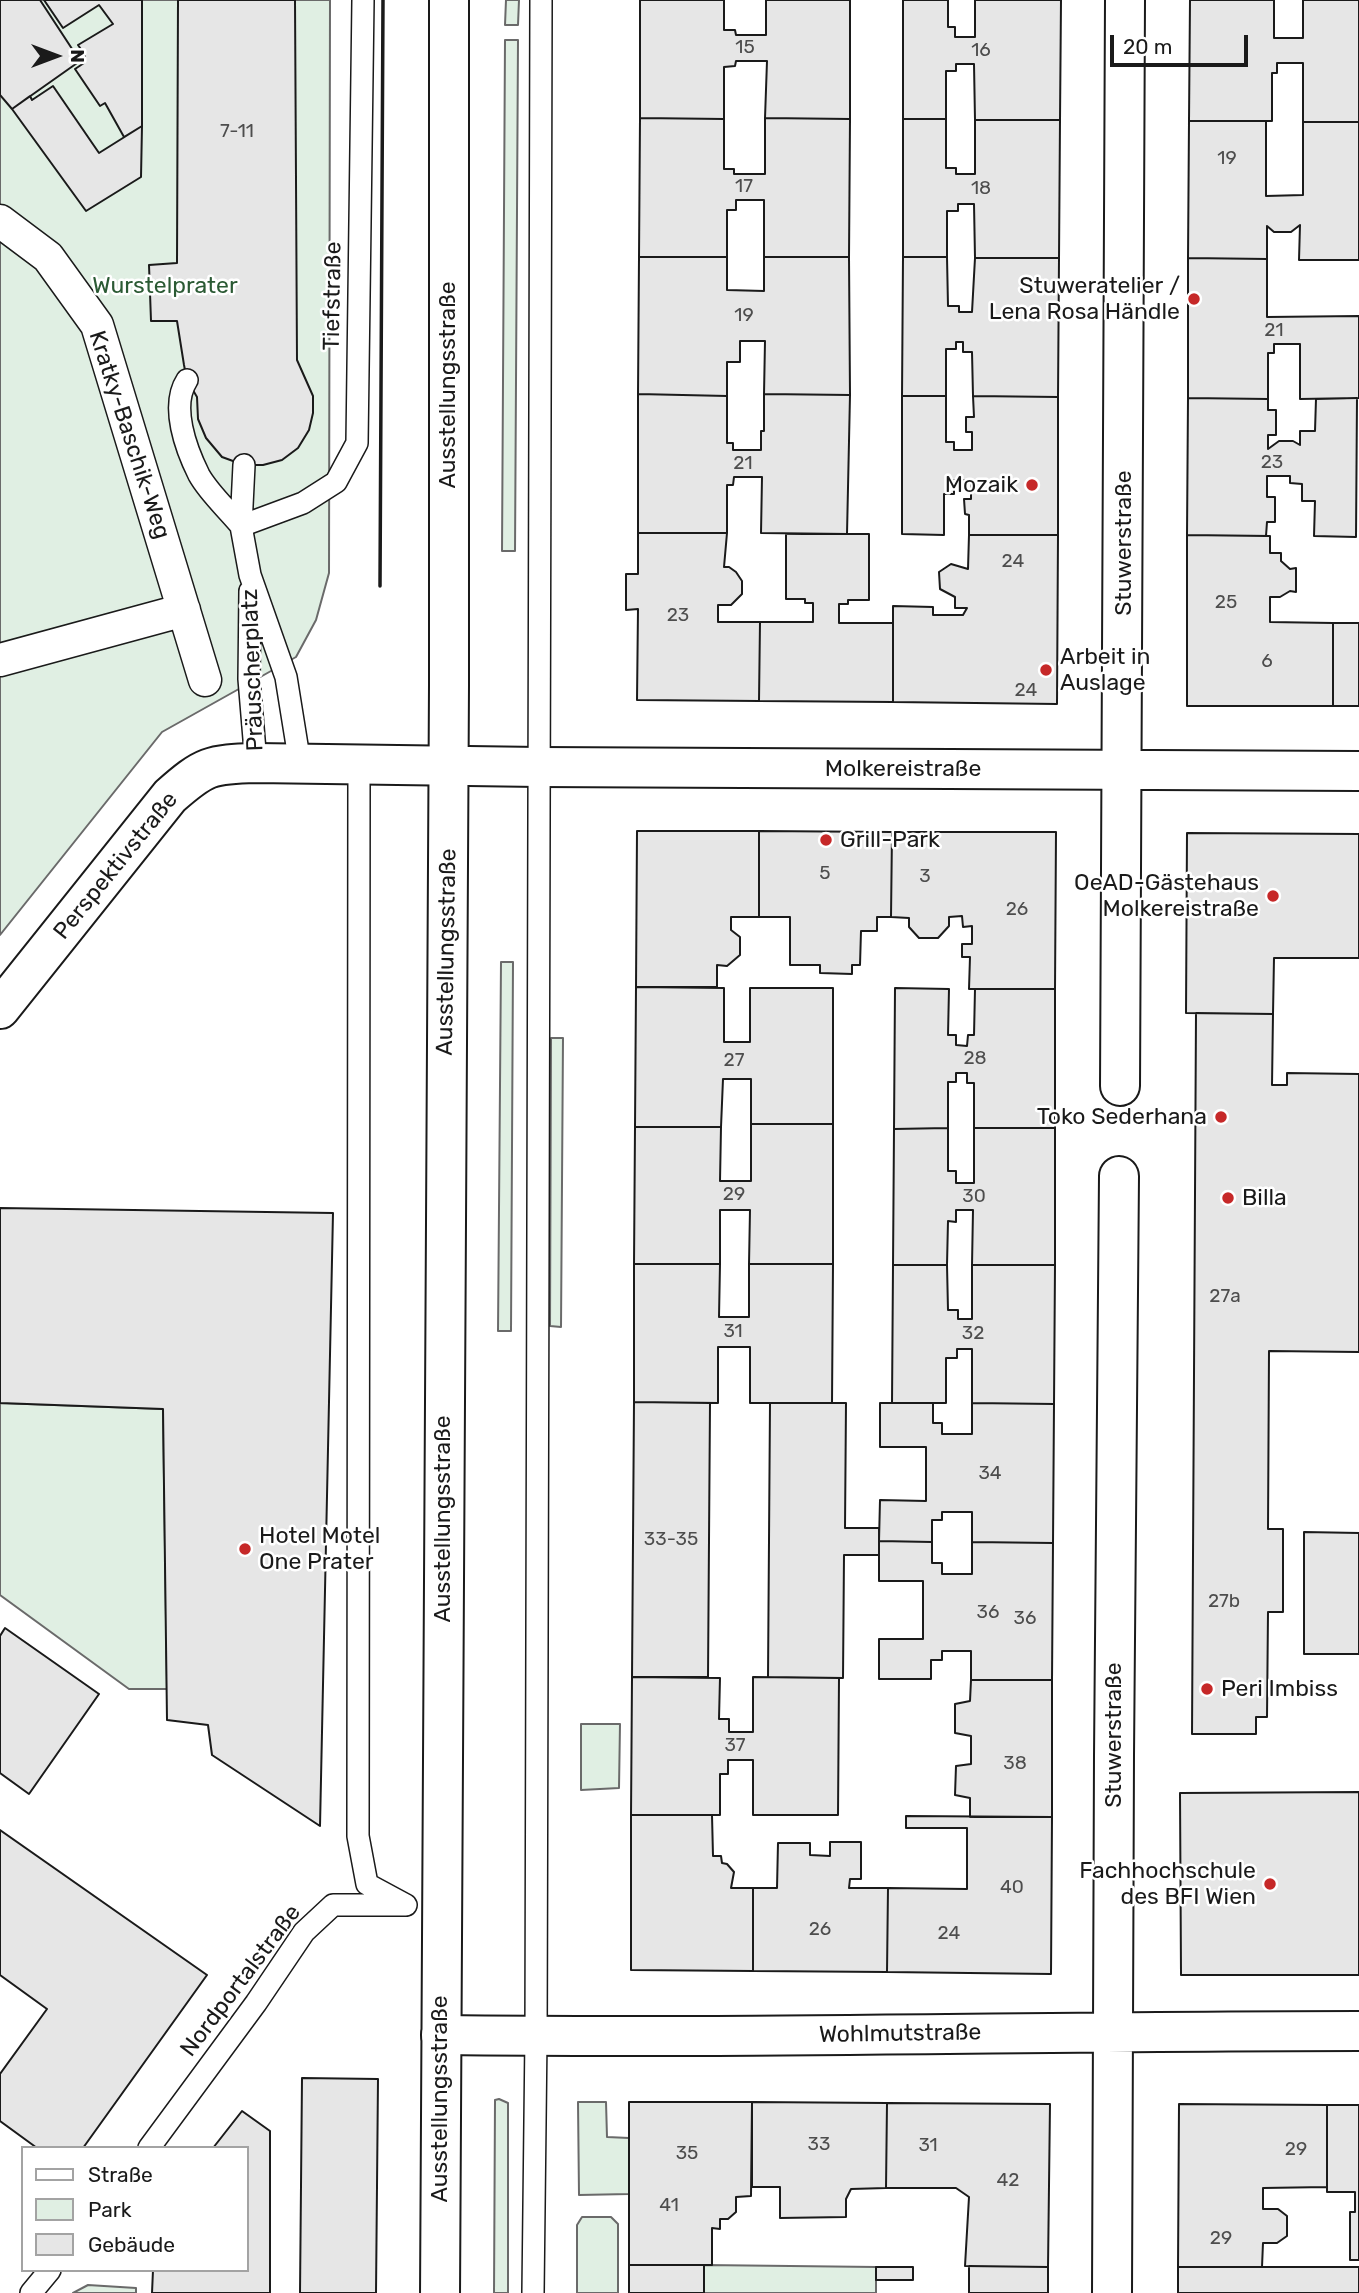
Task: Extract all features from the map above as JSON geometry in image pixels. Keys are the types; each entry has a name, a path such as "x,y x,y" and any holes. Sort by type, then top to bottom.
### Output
{"street":[{"name":"Ausstellungsstraße","path":"440,2293 441,2035 424,1904 448,765 449,0"},
{"name":"Stuwerstraße","path":"1120,1086 1125,0"},
{"name":"Kratky-Baschik-Weg","path":"0,221 48,257 97,325 205,680"},
{"path":"0,660 184,610"},
{"name":"Präuscherplatz","path":"256,762 448,765"},
{"name":"Perspektivstraße","path":"0,1009 170,796 195,774 219,764 256,762"},
{"name":"Molkereistraße","path":"448,765 1359,771"},
{"name":"Stuwerstraße","path":"1112,2293 1119,1176"},
{"name":"Wohlmutstraße","path":"441,2035 639,2037 1359,2031"}],"lane":[{"name":"Tiefstraße","path":"241,526 303,503 336,482 357,443 363,0"},
{"path":"533,2293 536,2036 541,0"},
{"path":"187,380 179,400 184,435 200,477 241,526"},
{"name":"Präuscherplatz","path":"244,465 241,526 250,575 286,677 300,764"},
{"name":"Präuscherplatz","path":"250,575 249,679 256,762"},
{"path":"359,764 358,1836 367,1884 424,1904"},
{"name":"Nordportalstraße","path":"150,2146 304,1933 333,1905 424,1904"},
{"path":"32,2293 48,2272"}],"green space":[{"name":"Wurstelprater","path":"0,0 330,0 329,573 316,620 296,657 162,732 0,935"},
{"path":"506,0 519,0 518,25 505,25"},
{"path":"505,40 518,40 515,551 502,551"},
{"path":"501,962 513,962 511,1331 498,1331"},
{"path":"551,1038 563,1038 561,1327 550,1326"},
{"path":"0,1403 163,1409 167,1689 129,1689 0,1595"},
{"path":"581,1724 620,1724 619,1788 581,1790"},
{"path":"495,2100 508,2103 508,2293 494,2293"},
{"path":"578,2102 606,2102 607,2137 629,2138 629,2194 579,2195"},
{"path":"582,2217 611,2217 618,2224 618,2293 577,2293 577,2225"},
{"path":"704,2265 876,2267 876,2293 704,2293"},
{"path":"88,2285 136,2288 136,2293 73,2293"}],"building":[{"path":"0,0 40,0 80,61 12,109 0,95"},
{"path":"44,0 142,0 142,126 124,137 105,103 100,106 75,69 84,63 85,55 78,45 113,24 99,5 63,28"},
{"path":"178,0 295,0 297,360 313,396 313,413 309,430 298,448 282,460 263,465 244,465 222,457 206,438 198,419 197,397 187,380 177,321 151,321 149,265 177,263"},
{"path":"640,0 724,0 724,30 735,30 736,35 766,35 766,0 850,0 850,119 765,118 767,61 736,61 735,66 724,67 724,119 640,118"},
{"path":"903,0 948,0 948,27 955,27 955,37 975,37 975,0 1061,0 1060,120 975,120 974,64 956,64 956,71 946,71 946,119 903,119"},
{"path":"1190,0 1274,0 1274,38 1303,38 1303,0 1359,0 1359,122 1303,122 1303,63 1277,63 1277,73 1272,73 1272,121 1189,121"},
{"path":"53,86 99,153 142,126 141,177 86,211 12,109 30,96 32,100"},
{"path":"640,118 724,119 724,169 734,169 734,174 765,174 765,118 850,119 849,257 764,257 764,200 736,200 736,210 727,210 727,257 639,257"},
{"path":"903,119 946,119 946,168 956,168 956,174 975,174 975,120 1060,120 1059,258 975,258 974,204 958,204 958,211 947,211 947,257 903,257"},
{"path":"1189,121 1266,121 1266,196 1303,195 1303,122 1359,122 1359,260 1299,260 1300,225 1291,232 1274,232 1267,226 1267,259 1188,258"},
{"path":"639,257 727,257 727,290 764,291 764,257 849,257 850,395 764,394 765,341 740,341 740,362 727,362 727,396 638,394"},
{"path":"903,257 947,257 948,306 959,306 959,312 972,312 975,258 1059,258 1058,397 973,396 972,352 963,352 963,342 956,342 956,349 946,349 946,396 902,396"},
{"path":"1188,258 1267,259 1267,317 1359,316 1359,398 1300,399 1300,344 1274,344 1274,353 1268,353 1268,399 1188,398"},
{"path":"638,394 727,396 727,443 733,443 733,450 761,450 764,394 850,395 847,534 761,533 762,477 734,477 733,485 727,485 727,533 638,533"},
{"path":"902,396 946,396 946,442 954,442 954,450 972,450 972,432 966,432 966,417 974,417 973,396 1058,397 1058,535 969,535 969,515 965,514 964,499 971,499 971,480 954,480 954,494 944,494 944,535 902,534"},
{"path":"1188,398 1268,399 1268,410 1276,410 1276,435 1268,435 1268,449 1279,441 1293,441 1300,445 1300,431 1315,431 1316,399 1357,398 1356,537 1314,536 1315,501 1302,501 1302,484 1290,483 1290,476 1267,476 1267,497 1275,497 1275,522 1267,522 1266,536 1187,535"},
{"path":"638,533 727,533 724,567 736,572 742,581 742,594 731,605 718,605 718,622 760,622 759,701 637,700 638,609 626,610 626,574 638,574"},
{"path":"786,534 869,534 869,600 848,600 848,604 839,604 839,623 893,623 893,702 759,701 760,622 813,622 813,603 805,603 805,599 786,599"},
{"path":"969,535 1058,535 1057,704 893,702 893,606 933,607 933,615 963,615 967,608 955,608 955,597 940,589 939,572 951,564 968,569"},
{"path":"1187,535 1270,536 1270,553 1281,553 1281,561 1290,569 1296,568 1296,592 1290,591 1280,597 1270,597 1270,622 1333,623 1333,706 1187,706"},
{"path":"1333,623 1359,623 1359,706 1333,706"},
{"path":"637,831 759,831 759,917 731,917 731,930 740,937 740,955 727,966 717,965 717,987 636,987"},
{"path":"759,831 892,832 891,917 877,917 877,931 861,931 860,965 852,965 852,974 820,973 820,965 790,965 790,917 759,917"},
{"path":"892,832 1056,832 1055,989 969,989 970,957 962,957 962,944 972,944 972,926 963,927 962,916 949,917 949,926 938,938 919,938 909,927 909,918 891,917"},
{"name":"OeAD-Gästehaus Molkereistraße","path":"1187,833 1359,834 1359,958 1274,958 1273,1014 1186,1013"},
{"path":"636,987 724,988 724,1042 750,1042 750,988 833,988 833,1124 751,1124 751,1079 723,1079 721,1127 635,1127"},
{"path":"895,988 949,989 948,1035 956,1035 956,1045 967,1046 968,1035 974,1035 975,989 1055,989 1055,1128 974,1128 974,1083 967,1083 967,1073 956,1073 956,1082 948,1082 948,1128 894,1129"},
{"path":"1196,1013 1273,1014 1272,1085 1287,1085 1287,1073 1359,1074 1359,1352 1269,1351 1268,1529 1283,1529 1283,1612 1268,1612 1267,1717 1256,1717 1256,1734 1192,1734"},
{"path":"751,1124 833,1124 833,1264 749,1264 750,1210 720,1210 720,1264 634,1264 635,1127 721,1127 720,1181 751,1181"},
{"path":"948,1128 948,1171 956,1171 956,1183 974,1183 974,1128 1055,1128 1055,1265 972,1265 973,1210 956,1210 956,1222 948,1221 947,1265 893,1265 894,1129"},
{"name":"Hotel Motel One Prater","path":"0,1208 333,1213 320,1826 212,1755 208,1725 167,1720 163,1409 0,1403"},
{"path":"634,1264 720,1264 719,1317 749,1317 749,1264 833,1264 832,1403 750,1403 750,1347 718,1347 718,1403 634,1402"},
{"path":"893,1265 947,1265 948,1310 958,1310 958,1319 972,1319 972,1265 1055,1265 1054,1404 972,1403 972,1349 957,1349 957,1358 946,1358 946,1403 892,1403"},
{"path":"634,1402 710,1403 708,1677 632,1677"},
{"path":"770,1403 846,1403 845,1528 879,1528 879,1555 844,1555 843,1678 768,1677"},
{"path":"880,1403 933,1403 933,1423 942,1423 942,1434 972,1434 972,1403 1054,1404 1053,1543 972,1542 972,1512 942,1512 942,1520 932,1520 932,1542 879,1541 880,1500 926,1501 926,1447 880,1447"},
{"path":"1304,1532 1359,1533 1359,1654 1304,1654"},
{"path":"879,1541 932,1542 932,1563 942,1563 942,1574 972,1574 972,1542 1053,1543 1052,1680 971,1680 971,1651 942,1651 942,1660 931,1660 931,1679 879,1679 879,1639 923,1639 923,1581 879,1581"},
{"path":"5,1628 99,1694 29,1794 0,1773 0,1636"},
{"path":"632,1677 720,1678 719,1719 729,1719 729,1732 753,1732 753,1677 839,1678 838,1815 753,1815 753,1760 728,1760 728,1774 720,1774 720,1815 631,1815"},
{"path":"971,1680 1052,1680 1052,1817 970,1817 970,1798 955,1795 956,1766 971,1764 971,1736 955,1733 955,1704 970,1701"},
{"name":"Fachhochschule des BFI Wien","path":"1359,1792 1359,1975 1181,1975 1180,1793"},
{"path":"631,1815 712,1815 713,1856 721,1856 722,1863 727,1864 734,1872 731,1888 753,1888 753,1971 631,1970"},
{"path":"906,1816 1052,1817 1051,1974 887,1972 888,1888 967,1889 967,1828 906,1828"},
{"path":"0,1830 207,1975 84,2146 34,2146 0,2121 0,2074 47,2009 0,1975"},
{"path":"830,1842 861,1842 861,1879 850,1879 849,1888 888,1888 887,1972 753,1971 753,1888 777,1888 778,1843 810,1843 810,1855 830,1856"},
{"path":"302,2078 378,2079 376,2293 300,2293"},
{"path":"629,2102 752,2102 751,2196 736,2197 736,2212 728,2219 720,2219 720,2229 712,2228 712,2265 629,2265"},
{"path":"752,2102 887,2103 886,2188 851,2189 846,2199 846,2217 780,2218 780,2187 752,2187"},
{"path":"887,2103 1050,2104 1048,2267 965,2266 969,2197 956,2188 886,2188"},
{"path":"1179,2104 1327,2105 1327,2187 1263,2188 1263,2209 1278,2209 1287,2216 1287,2236 1277,2243 1263,2243 1262,2267 1178,2267"},
{"path":"1327,2105 1359,2105 1359,2260 1350,2260 1350,2212 1355,2212 1355,2192 1327,2192"},
{"path":"242,2111 270,2131 270,2293 152,2293 153,2272 248,2272 248,2146 215,2146"},
{"path":"629,2265 704,2265 704,2293 629,2293"},
{"path":"969,2266 1048,2267 1048,2293 969,2293"},
{"path":"876,2267 913,2267 913,2280 876,2280"},
{"path":"1178,2267 1359,2267 1359,2293 1178,2293"}],"wall":[{"path":"380,586 383,0"}],"place":[{"name":"Stuweratelier / Lena Rosa Händle","path":"1194,299"},
{"name":"Mozaik","path":"1032,485"},
{"name":"Arbeit in Auslage","path":"1046,670"},
{"name":"Grill-Park","path":"826,840"},
{"name":"OeAD-Gästehaus Molkereistraße","path":"1273,896"},
{"name":"Toko Sederhana","path":"1221,1117"},
{"name":"Billa","path":"1228,1198"},
{"name":"Hotel Motel One Prater","path":"245,1549"},
{"name":"Peri Imbiss","path":"1207,1689"},
{"name":"Fachhochschule des BFI Wien","path":"1270,1884"}]}
